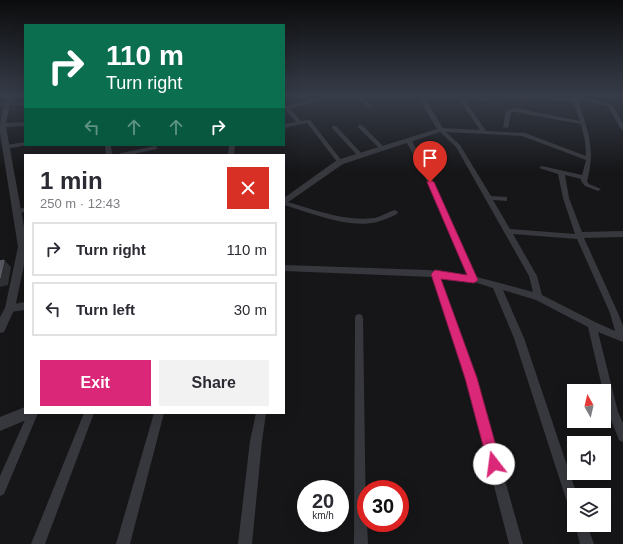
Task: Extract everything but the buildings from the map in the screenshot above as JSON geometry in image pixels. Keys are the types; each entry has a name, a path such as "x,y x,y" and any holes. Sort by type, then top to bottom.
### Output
{"street":[{"path":"435,120 440,130 458,146 533,276 538,297"},
{"path":"476,120 484,132"},
{"path":"506,127 507,120"},
{"path":"569,120 583,123 590,147 588,174 584,181 587,185 598,189"},
{"path":"285,126 308,121 340,162"},
{"path":"0,328 10,308 22,264 23,244 21,210 2,129 24,124"},
{"path":"360,126 382,148"},
{"path":"334,127 360,155"},
{"path":"285,200 340,162 440,130 523,134 589,159"},
{"path":"409,141 427,175 474,280"},
{"path":"6,147 24,144"},
{"path":"125,154 155,146"},
{"path":"542,168 585,178"},
{"path":"561,172 566,198 579,236 614,313 622,338"},
{"path":"488,198 505,199"},
{"path":"285,200 341,219 357,221 376,220 395,212"},
{"path":"508,232 579,236 623,234"},
{"path":"285,268 435,274 474,280 538,297 592,325 622,338"},
{"path":"435,274 471,378 516,544"},
{"path":"496,285 519,338 568,488"},
{"path":"10,308 24,306"},
{"path":"359,318 361,544"},
{"path":"592,325 613,412 623,436"},
{"path":"0,424 24,414"},
{"path":"0,490 33,414"},
{"path":"38,544 89,414"},
{"path":"123,544 159,414"},
{"path":"244,544 256,441 261,414"},
{"path":"583,532 587,544"}],"route":[{"path":"430,182 474,280 435,274 471,378 494,464"}]}
